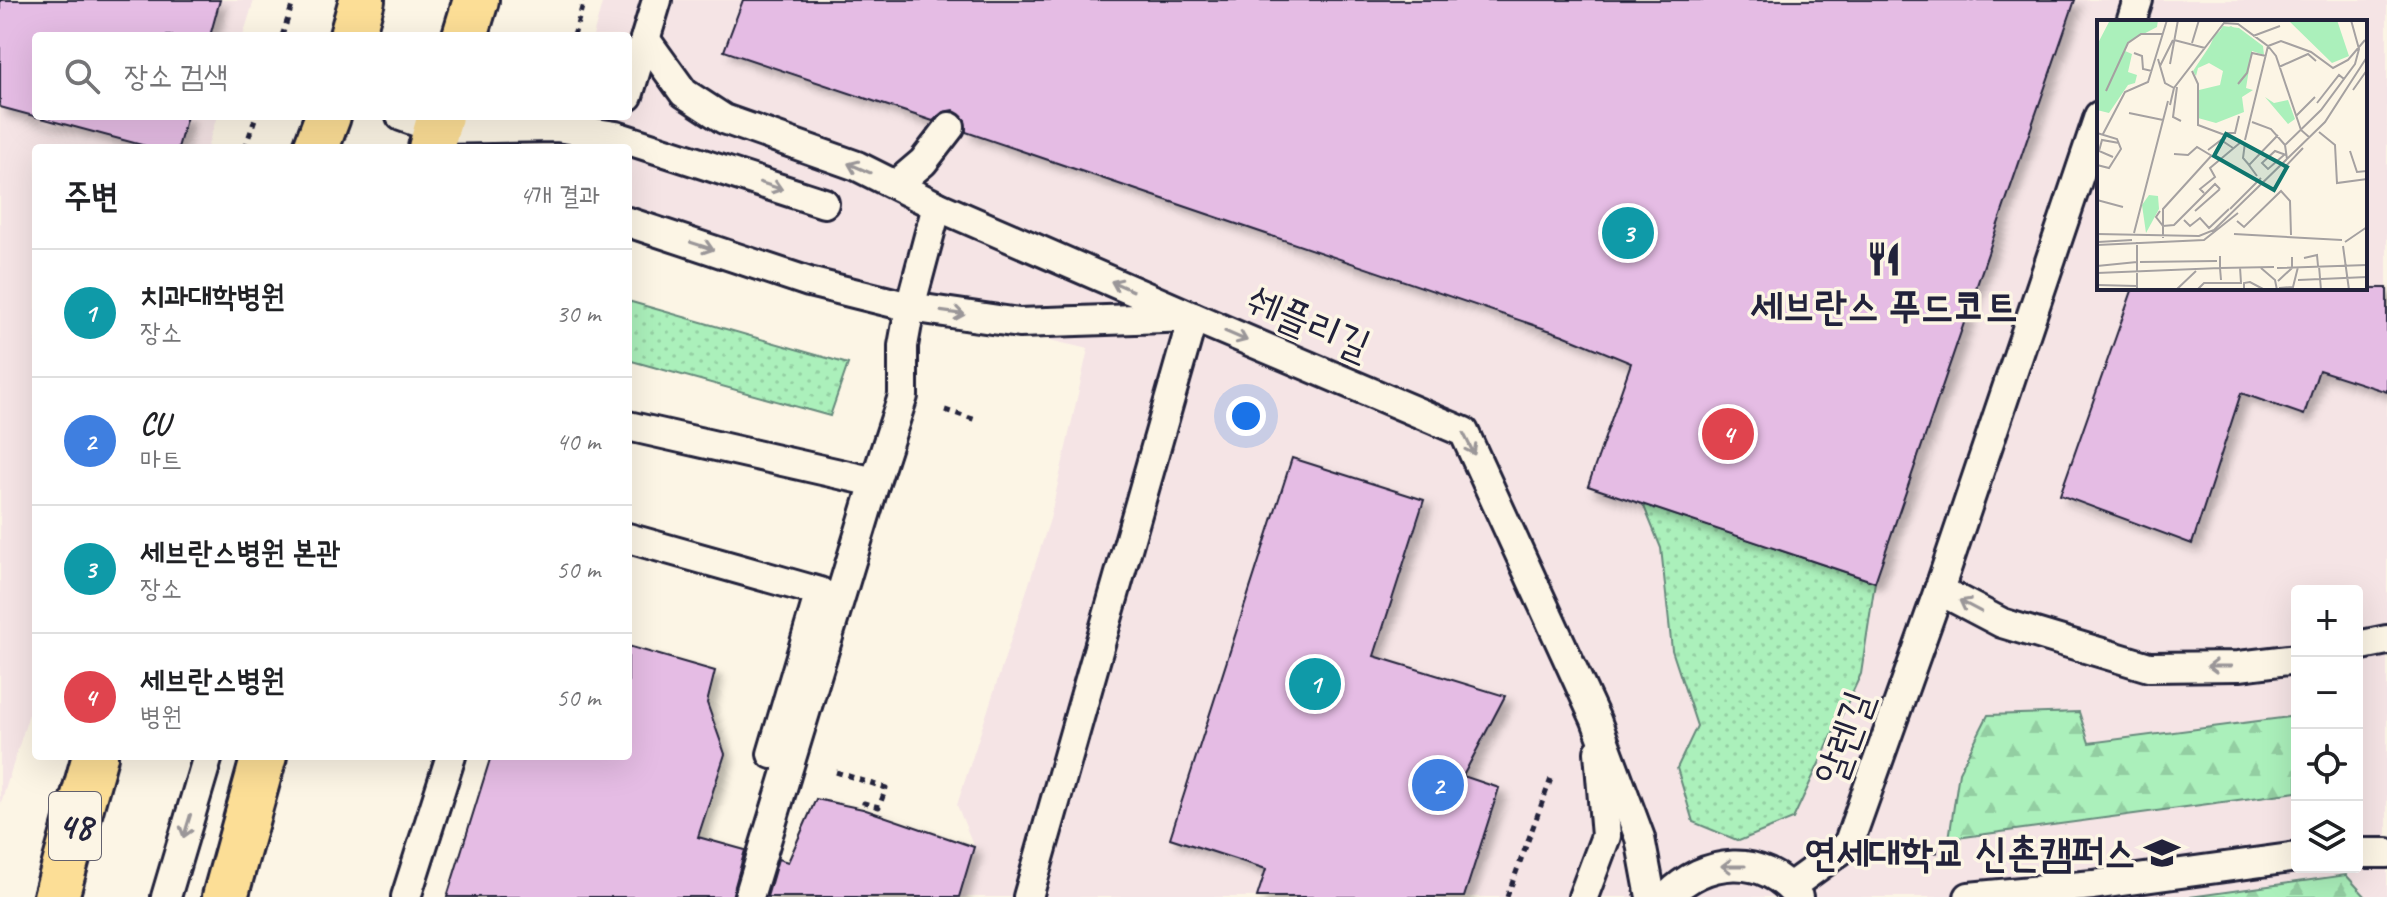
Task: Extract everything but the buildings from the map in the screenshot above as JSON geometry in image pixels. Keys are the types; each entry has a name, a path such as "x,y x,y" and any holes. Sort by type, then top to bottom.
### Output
{"main road":[{"path":"353,32 362,0"},
{"path":"466,32 476,0"},
{"path":"318,144 326,120"},
{"name":"48","path":"56,897 94,760"},
{"path":"225,897 263,760"}],"lane":[{"path":"632,83 657,0"},
{"path":"2132,20 2138,0"},
{"path":"645,39 684,93 724,119 857,166 937,206 1193,317 1028,897"},
{"path":"333,144 335,120"},
{"name":"알렌길","path":"1667,897 1688,878 1714,867 1741,865 1768,871 1794,892 1848,845 1939,590 2097,122"},
{"path":"436,131 619,126 824,203"},
{"path":"896,185 923,162 950,127"},
{"path":"749,897 903,396 903,346 910,307 937,206"},
{"name":"쉐플리길","path":"632,223 809,282 910,307 1019,323 1193,317 1464,432 1596,720 1640,838 1651,897"},
{"path":"632,427 875,482"},
{"path":"632,539 820,592 729,897"},
{"path":"1939,590 2002,623 2149,667 2239,666 2291,660"},
{"path":"2363,645 2387,640"},
{"path":"1583,897 1606,836 1596,720"},
{"path":"166,897 207,760"},
{"path":"406,897 450,760"},
{"path":"2363,853 2387,853"},
{"path":"1969,897 2093,885 2291,858"}],"path":[{"path":"283,32 294,0"},
{"path":"575,32 584,0"},
{"path":"246,144 255,120"},
{"path":"824,768 886,788 879,807 864,803 863,809"},
{"path":"1507,897 1554,771"}],"shaded area":[{"path":"0,0 254,0 244,32 32,32 32,120 216,120 208,144 32,144 32,705 0,806"},
{"path":"603,0 2387,0 2387,897 959,897 974,847 957,805 1050,519 1088,349 910,307 632,223 632,144 562,144 569,120 632,120 632,32 594,32"}],"green space":[{"path":"632,302 848,364 830,416 632,361"},
{"path":"1643,504 1875,582 1861,674 1793,819 1739,841 1693,822 1677,768 1697,726 1672,650 1661,548"},
{"path":"2079,712 2089,743 2291,717 2291,793 1949,839 1959,772 1988,715"},
{"path":"2346,875 2366,897 2190,897"}],"place":[{"name":"세브란스병원 본관","path":"1628,233"},
{"name":"세브란스 푸드코트","path":"1884,259"},
{"name":"세브란스병원","path":"1728,434"},
{"name":"치과대학병원","path":"1315,684"},
{"name":"CU","path":"1438,785"},
{"name":"연세대학교 신촌캠퍼스","path":"2162,853"}]}
